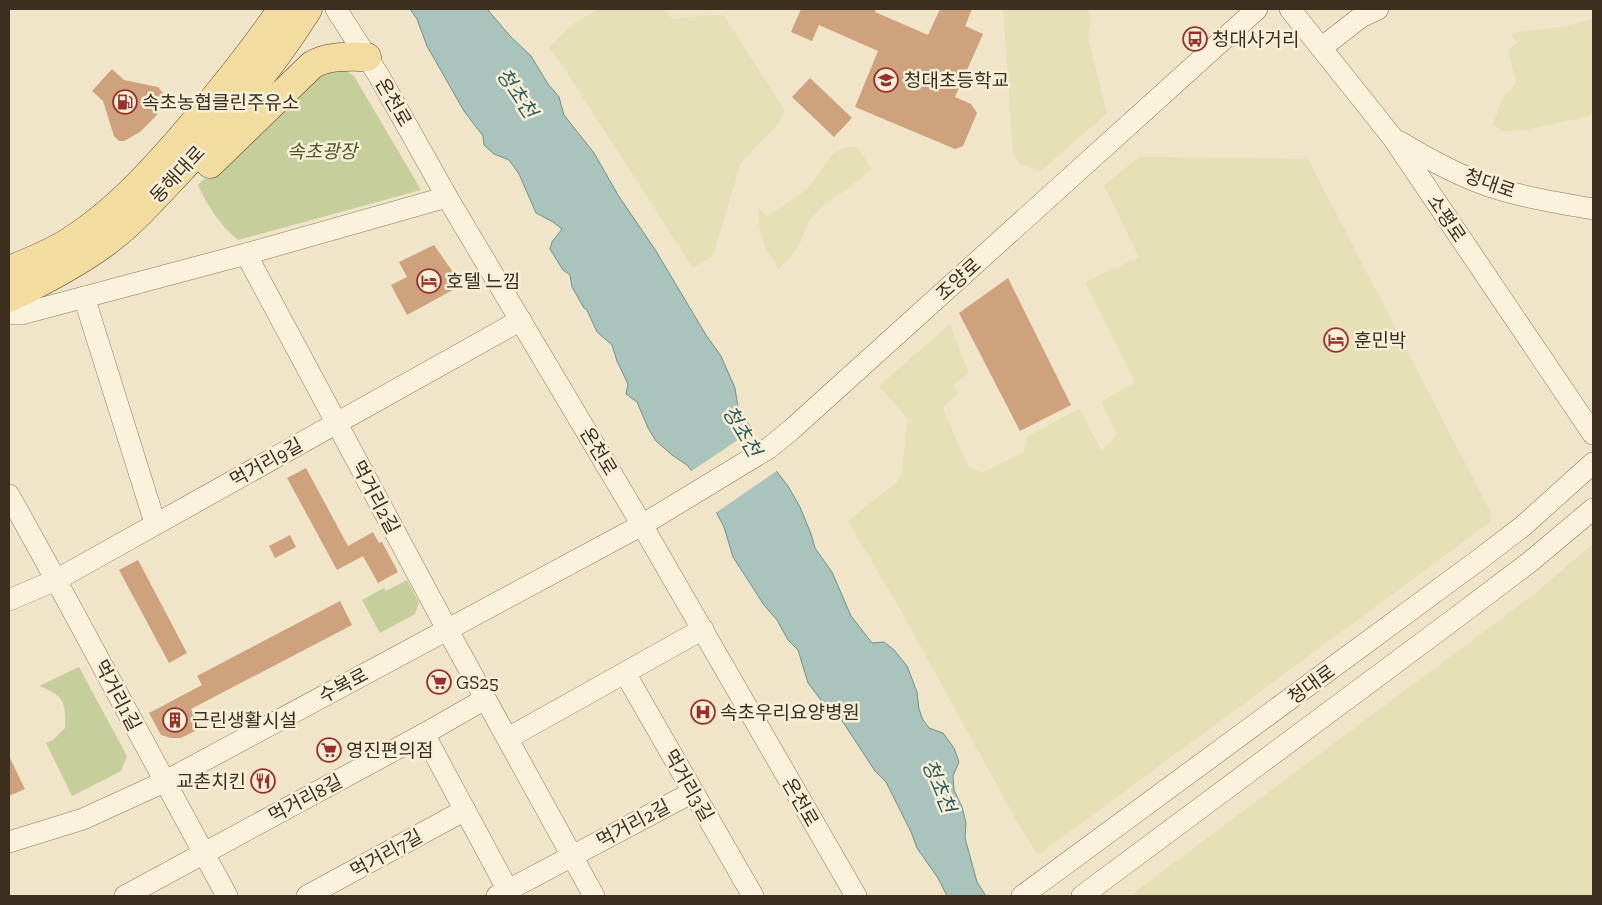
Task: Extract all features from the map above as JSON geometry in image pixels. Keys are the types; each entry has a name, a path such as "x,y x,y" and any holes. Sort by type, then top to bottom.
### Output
{"main road":[{"name":"동해대로","path":"9,270 39,258 66,244 122,201 154,168 223,89 254,50 282,9"},
{"name":"동해대로","path":"9,298 69,267 105,243 143,210 250,92 308,9"},
{"path":"105,243 159,208 190,183 312,65 318,61 331,58 367,57"}],"street":[{"name":"온천로","path":"336,9 379,76 447,197 703,629 856,896"},
{"name":"조양로","path":"642,525 769,448 791,430 1257,9"},
{"name":"소평로","path":"1290,9 1393,138 1593,434"},
{"path":"1321,48 1361,17 1378,9"},
{"name":"청대로","path":"1393,138 1430,161 1489,186 1558,203 1593,209"},
{"path":"9,314 21,314 246,254 447,197"},
{"name":"먹거리2길","path":"246,254 447,629 594,896"},
{"path":"84,297 156,523"},
{"name":"먹거리9길","path":"9,600 56,580 521,320"},
{"name":"청대로","path":"1022,896 1487,553 1530,520 1593,463"},
{"name":"먹거리1길","path":"9,495 227,896"},
{"name":"청대로","path":"1082,896 1458,618 1531,562 1593,509"},
{"name":"수복로","path":"9,842 83,819 164,782 642,525"},
{"path":"508,738 703,629"},
{"name":"먹거리3길","path":"625,673 750,895"},
{"name":"먹거리8길","path":"125,896 485,699"},
{"path":"424,734 465,810 505,894 573,855"},
{"name":"먹거리2길","path":"573,855 693,792"},
{"name":"먹거리7길","path":"307,896 465,810"},
{"path":"820,836 846,896"}],"shaded area":[{"path":"598,9 663,9 673,19 723,14 785,111 778,124 741,163 713,256 693,268 549,47 576,22"},
{"path":"1003,9 1088,9 1091,18 1088,37 1107,113 1041,171 1019,164 1013,151"},
{"path":"1593,18 1593,109 1590,116 1525,130 1502,131 1493,124 1503,98 1516,83 1508,50 1517,43 1511,33 1567,26"},
{"path":"855,147 859,150 872,169 825,204 810,219 801,241 791,257 778,269 765,247 759,225 758,207 767,216 793,199 808,188 831,156 838,150"},
{"path":"1139,157 1308,159 1491,513 1490,522 1038,855 1019,825 900,609 848,521 897,482 902,471 908,419 879,386 950,324 969,373 954,384 957,394 943,408 967,465 981,473 1024,452 1028,436 1079,409 1102,451 1117,434 1101,402 1135,382 1085,282 1139,257 1104,186"},
{"path":"1593,544 1593,896 1130,896 1534,594"}],"green space":[{"name":"속초광장","path":"342,68 354,76 421,190 238,240 215,215 198,185 312,72"},
{"path":"407,580 419,602 415,614 380,633 362,600 384,588 386,591"},
{"path":"79,667 127,756 121,771 72,796 46,743 53,740 65,728 64,706 58,696 39,686"}],"water":[{"name":"청초천","path":"410,9 487,9 510,36 531,56 548,84 559,97 564,115 594,153 618,195 656,251 706,335 721,356 735,388 738,407 770,463 788,486 800,507 815,548 832,572 851,616 872,643 884,642 894,650 907,666 917,692 919,709 923,720 929,728 943,733 954,748 959,762 953,776 954,790 962,807 966,823 965,838 977,882 986,896 947,896 938,878 917,848 886,782 875,771 835,710 824,704 808,683 798,650 788,640 777,620 764,605 733,557 724,527 700,481 687,465 656,441 637,402 626,394 628,384 612,345 597,332 587,310 572,287 570,275 563,270 550,249 552,242 562,229 536,213 519,174 509,160 494,154 484,145 483,136 464,111 427,46 417,19"}],"pier":[{"path":"754,429 778,470 714,514 706,495 690,472"}],"building":[{"path":"801,9 876,9 875,12 928,35 940,9 972,9 965,26 983,34 955,97 971,104 977,113 963,146 955,149 855,107 878,51 819,25 812,41 791,32"},
{"path":"112,69 124,80 158,87 163,93 163,101 157,115 140,132 124,141 119,141 114,136 103,101 92,91"},
{"path":"810,78 852,118 834,137 792,97"},
{"name":"호텔 느낌","path":"434,245 462,285 407,315 391,285 407,277 399,262"},
{"path":"1008,278 1071,405 1020,431 959,313"},
{"path":"306,468 348,546 373,532 379,543 382,542 398,572 378,583 363,556 337,570 287,478"},
{"path":"290,535 296,547 275,558 269,546"},
{"path":"138,560 187,653 169,663 119,570"},
{"path":"340,601 352,625 191,709 201,728 181,738 161,735 149,713 202,685 197,676"},
{"path":"9,756 25,789 9,796"}],"place":[{"name":"청대사거리","path":"1195,39"},
{"name":"청대초등학교","path":"886,80"},
{"name":"속초농협클린주유소","path":"125,102"},
{"name":"호텔 느낌","path":"429,281"},
{"name":"훈민박","path":"1336,340"},
{"name":"GS25","path":"439,682"},
{"name":"속초우리요양병원","path":"703,712"},
{"name":"근린생활시설","path":"175,720"},
{"name":"영진편의점","path":"329,750"},
{"name":"교촌치킨","path":"263,781"}]}
